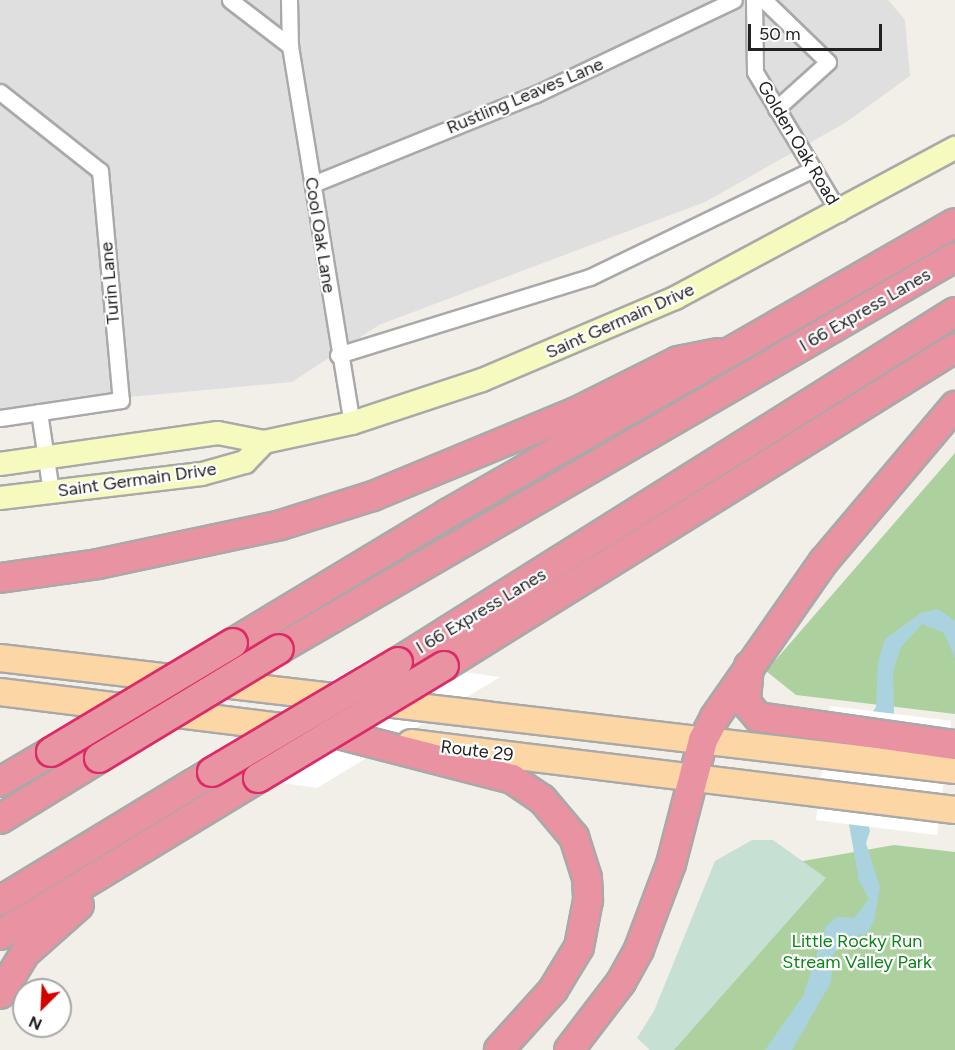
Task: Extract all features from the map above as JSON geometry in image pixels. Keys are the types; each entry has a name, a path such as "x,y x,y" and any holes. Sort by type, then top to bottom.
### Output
{"highway":[{"path":"0,783 447,514 742,348 955,223"},
{"name":"I 66 Express Lanes","path":"0,819 279,649 955,257"},
{"name":"I 66 Express Lanes","path":"0,901 398,662 955,312"},
{"path":"0,578 98,564 281,525 373,496 533,430 678,361 742,348"},
{"path":"0,935 444,666 955,348"},
{"path":"569,1050 621,982 639,949 671,864 703,740 749,665 874,498 955,406"},
{"path":"749,665 745,698 753,714 827,741 950,757"},
{"path":"339,734 512,779 542,799 574,837 587,878 588,900 579,946 553,990 499,1050"},
{"path":"0,994 25,953 49,929 188,821"}],"main road":[{"name":"Route 29","path":"0,658 703,740 827,741"},
{"name":"Route 29","path":"0,692 947,809"}],"street":[{"path":"230,0 290,46"},
{"name":"Cool Oak Lane","path":"289,0 290,46 338,355 352,423"},
{"name":"Rustling Leaves Lane","path":"313,184 537,94 734,0"},
{"name":"Golden Oak Road","path":"754,0 755,72 840,214"},
{"path":"764,0 828,62 776,109"},
{"name":"Turin Lane","path":"0,92 100,171 121,400 0,418"},
{"name":"Saint Germain Drive","path":"0,464 218,433 264,442 352,423 573,344 840,214 955,148"},
{"path":"338,355 591,277 813,169"},
{"path":"39,412 51,491"},
{"name":"Saint Germain Drive","path":"0,498 202,474 245,462 264,442"}],"shaded area":[{"path":"0,0 888,0 905,20 910,76 845,123 705,202 379,325 292,382 0,409"}],"green space":[{"path":"955,453 955,714 796,695 766,671"},
{"path":"752,840 773,840 826,878 674,1050 650,1050 637,1038 654,1011 715,861"},
{"name":"Little Rocky Run Stream Valley Park","path":"894,845 955,852 955,1050 654,1050 746,871"}],"water":[{"path":"938,609 955,621 955,658 944,633 922,624 901,647 893,671 894,714 866,815 870,831 866,843 880,887 874,921 867,933 844,940 833,955 831,982 792,1050 765,1050 803,996 826,926 837,917 854,918 869,899 859,881 846,807 858,735 876,707 878,662 885,639 921,613"}],"pier":[{"path":"368,659 500,677 317,788 185,768"},
{"path":"830,706 951,721 937,835 816,820"}]}
